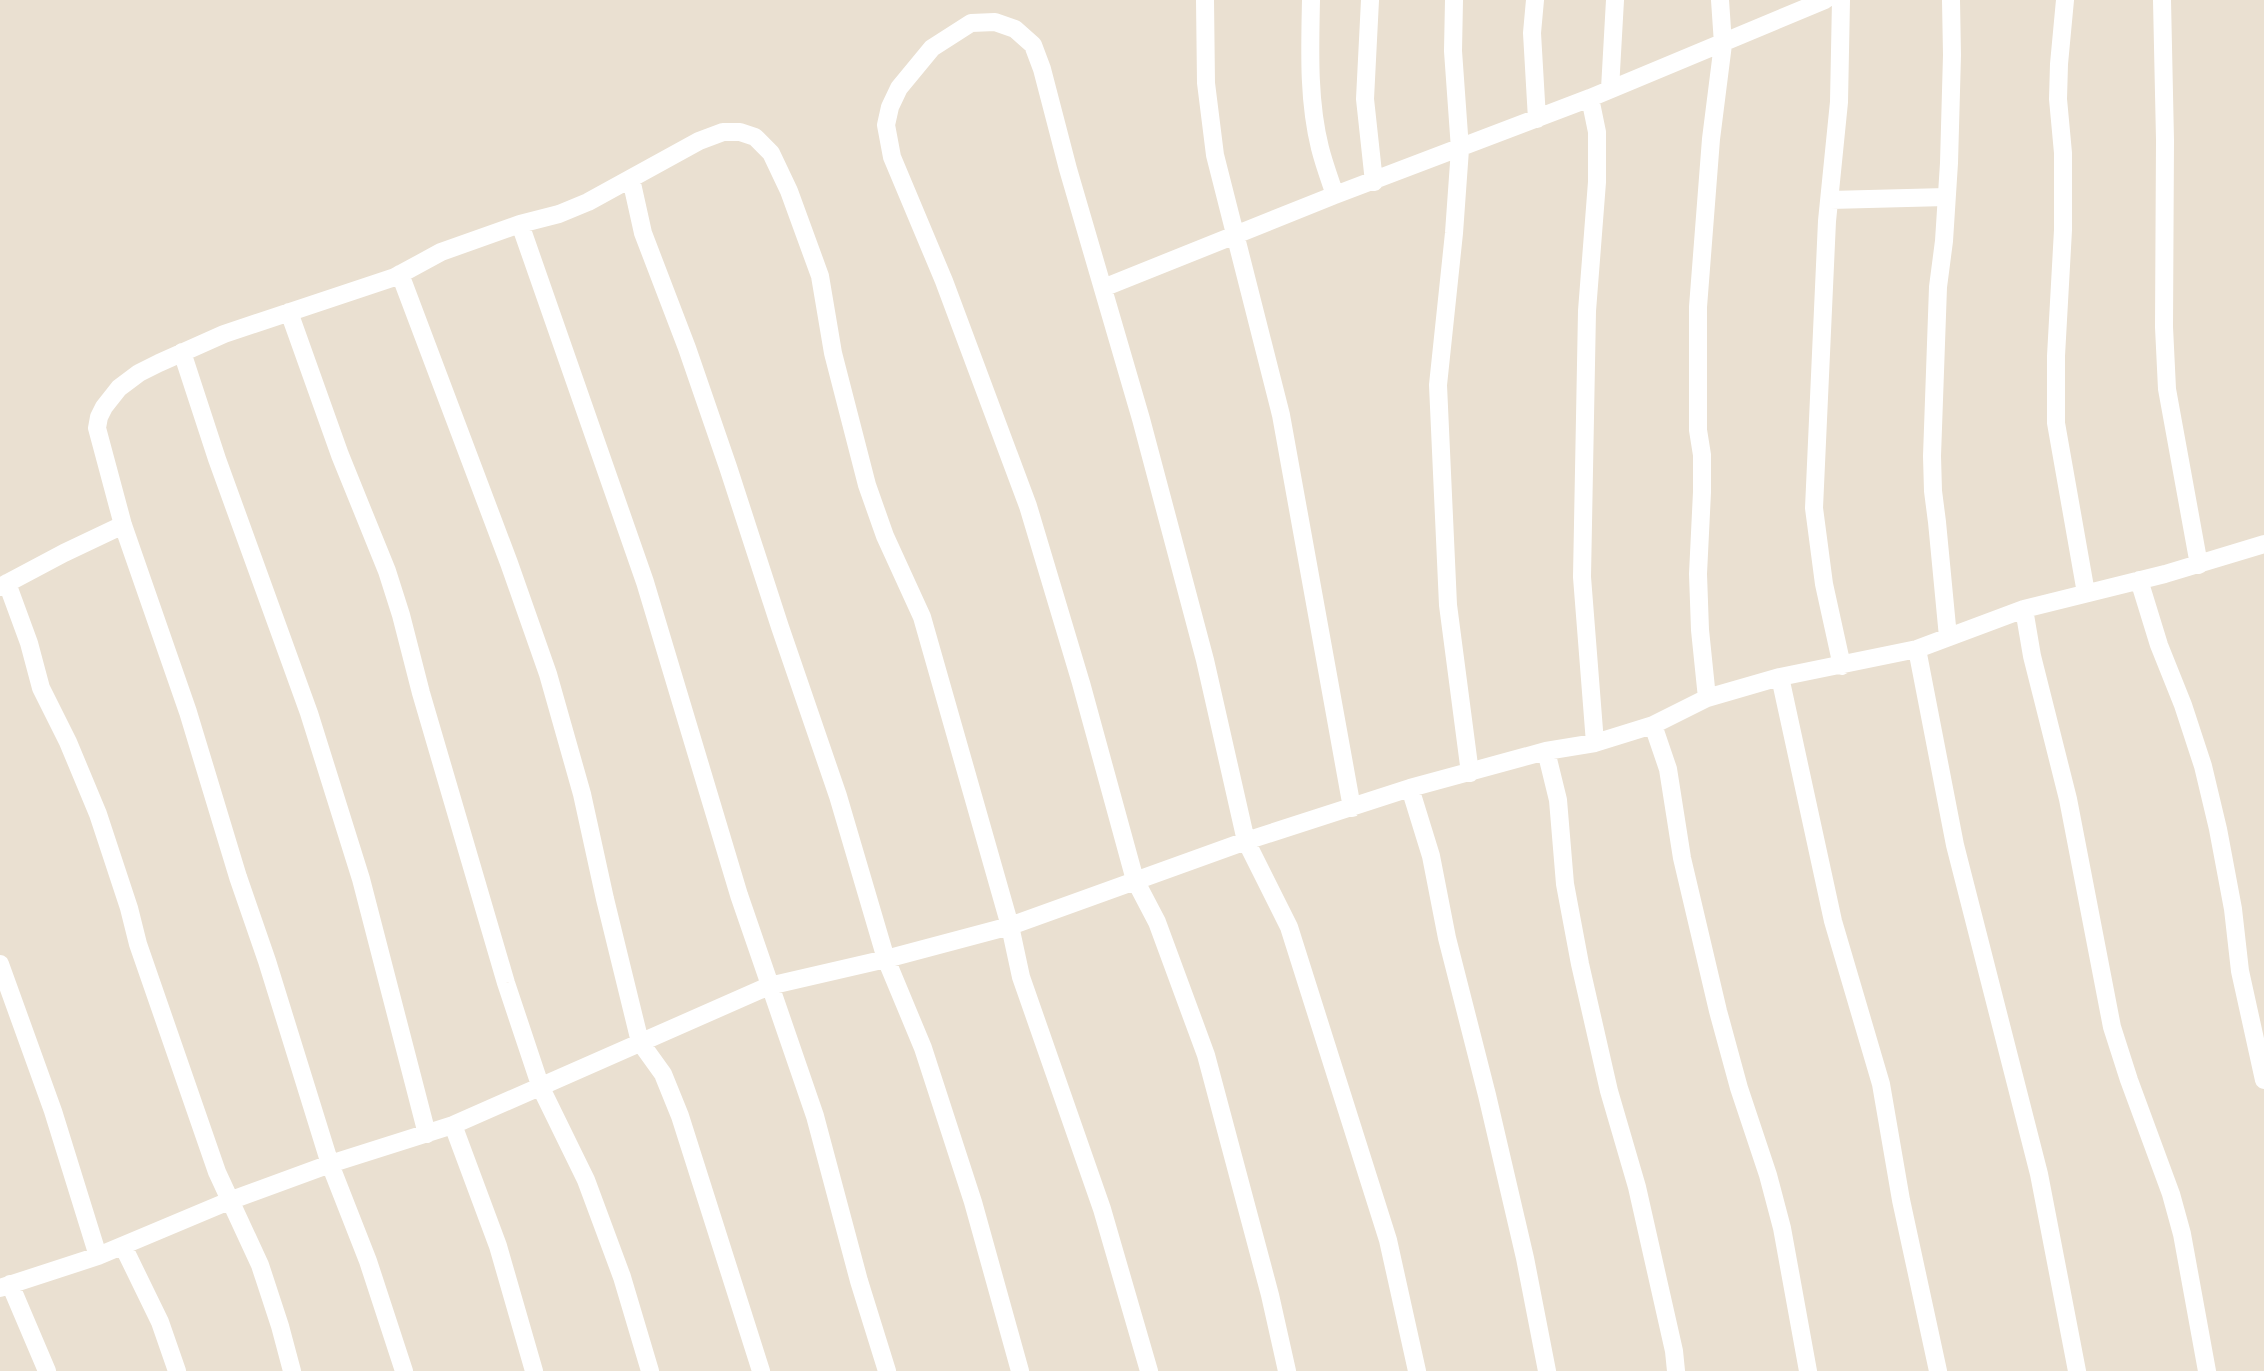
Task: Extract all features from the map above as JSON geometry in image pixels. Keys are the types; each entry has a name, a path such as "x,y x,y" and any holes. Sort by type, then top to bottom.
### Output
{"street":[{"path":"1205,0 1206,83 1215,155 1281,415 1352,808"},
{"path":"1311,0 1309,58 1313,103 1320,148 1335,195"},
{"path":"1370,0 1365,99 1374,182"},
{"path":"1454,0 1453,51 1460,149 1438,385 1448,605 1470,773"},
{"path":"1535,0 1532,33 1537,119"},
{"path":"1611,89 1615,0"},
{"path":"1707,698 1698,574 1702,455 1698,430 1698,307 1711,139 1723,44 1720,0"},
{"path":"1103,288 1335,195 1590,99 1825,0"},
{"path":"1841,0 1839,102 1829,200 1814,508 1824,584 1842,666"},
{"path":"1948,637 1932,456 1938,287 1946,197 1952,55 1951,0"},
{"path":"2065,0 2059,64 2063,230 2056,356 2056,423 2086,593"},
{"path":"2162,0 2166,364 2175,439 2199,565"},
{"path":"1287,1371 1270,1295 1206,1055 1157,922 1135,880 1081,683 1028,506 944,281 892,158 886,125 894,98 932,48 971,23 995,22 1015,29 1033,45 1042,69 1068,169 1141,419 1205,660 1246,841 1289,927 1388,1240 1417,1371"},
{"path":"1590,99 1597,132 1597,182 1587,312 1581,577 1595,743"},
{"path":"404,1371 368,1261 330,1164 188,712 123,525 97,428 99,417 124,383 182,352 224,334 400,274 440,252 520,224 559,214 588,202 699,141 723,132 740,132 755,137 771,153 789,191 820,276 834,353 867,485 922,617 1010,926 1021,976 1102,1209 1149,1371"},
{"path":"631,179 643,233 728,467 838,796 886,959 923,1048 973,1202 1020,1371"},
{"path":"1829,200 1946,197"},
{"path":"520,224 645,582 769,986 815,1116 887,1371"},
{"path":"400,274 548,674 582,794 640,1042 663,1074 680,1116 761,1371"},
{"path":"289,312 340,455 387,571 506,984 541,1088 586,1180 622,1277 650,1371"},
{"path":"182,352 309,713 361,879 427,1134"},
{"path":"123,525 4,585 29,643 41,688 79,766 112,854 138,944 216,1172 260,1265 292,1371"},
{"path":"47,1371 5,1286 123,1246 229,1201 330,1164 453,1125 769,986 1010,926 1246,841 1410,788 1546,751 1595,743 1653,725 1707,698 1780,677 1917,649 2024,609 2199,565 2264,544"},
{"path":"2139,580 2159,645 2203,766 2233,909 2240,971 2264,1080"},
{"path":"2024,609 2032,656 2068,799 2112,1027 2171,1194 2182,1234 2207,1371"},
{"path":"1917,649 1955,845 2039,1174 2077,1371"},
{"path":"1780,677 1833,921 1881,1084 1901,1200 1938,1371"},
{"path":"1653,725 1668,769 1682,858 1718,1011 1782,1228 1808,1371"},
{"path":"1546,751 1558,800 1565,884 1580,964 1609,1091 1637,1187 1674,1351 1676,1371"},
{"path":"1410,788 1431,856 1447,938 1525,1258 1547,1371"},
{"path":"0,964 53,1111 98,1255"},
{"path":"453,1125 498,1246 534,1371"},
{"path":"123,1246 160,1322 177,1371"}]}
